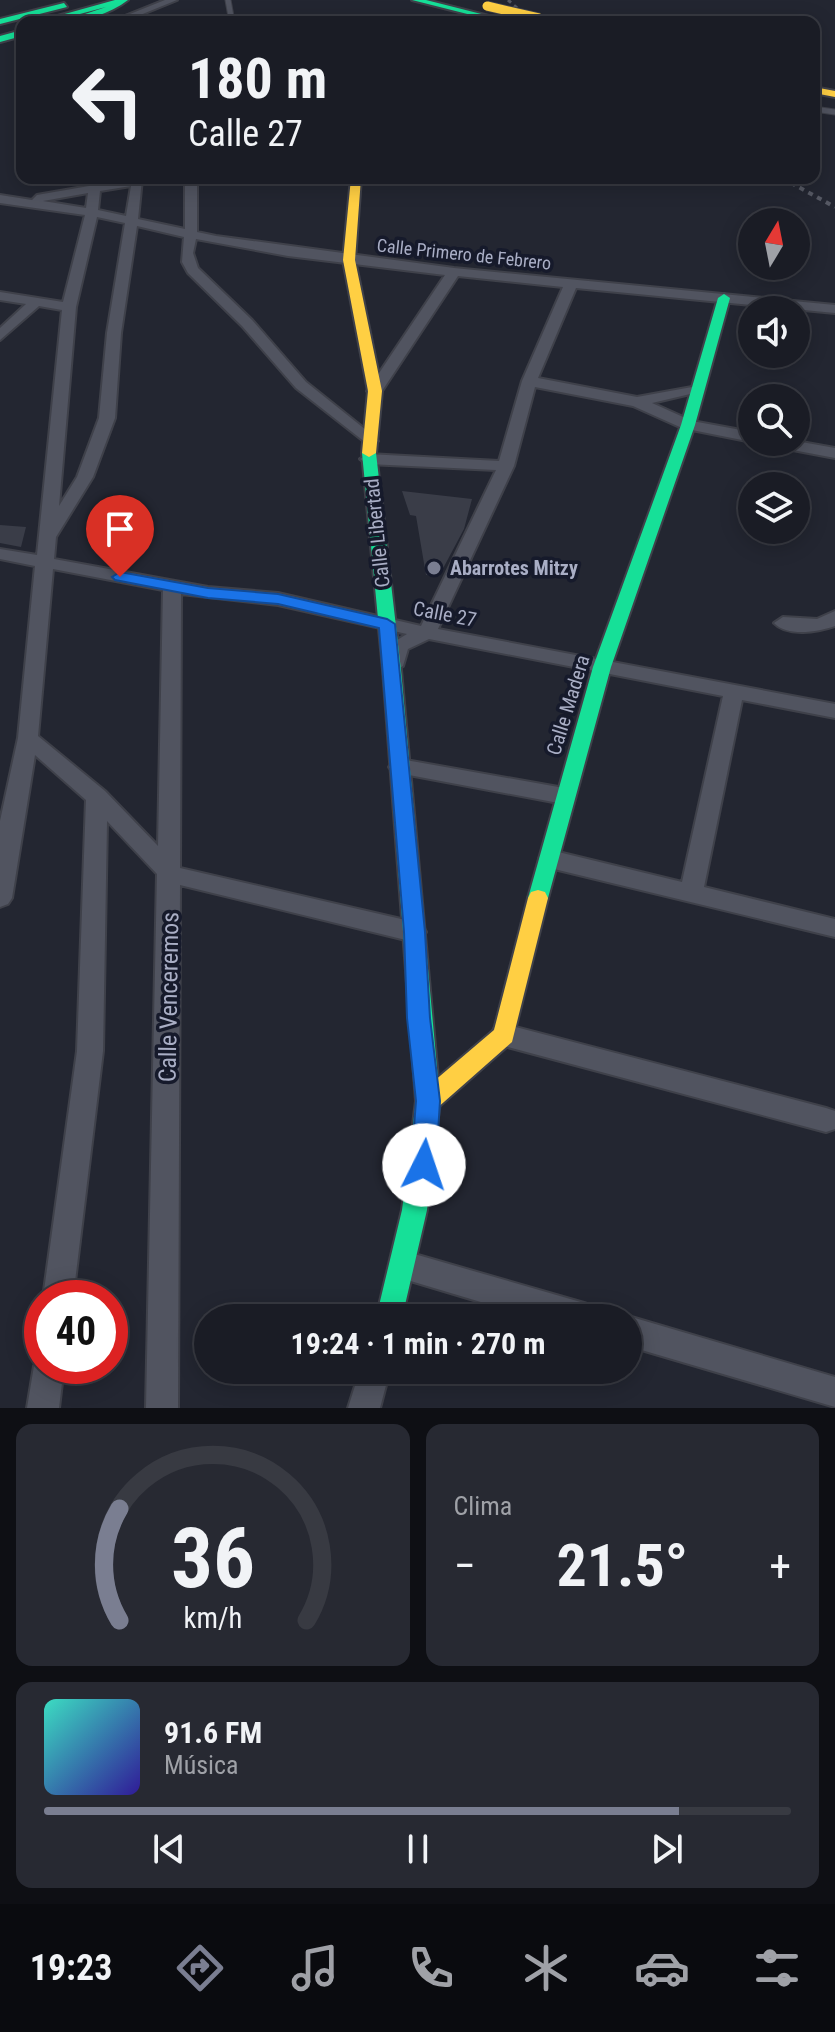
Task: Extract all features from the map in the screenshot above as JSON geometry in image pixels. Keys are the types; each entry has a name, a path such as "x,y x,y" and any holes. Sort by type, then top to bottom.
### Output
{"main road":[{"path":"36,16 82,0"},
{"path":"63,16 124,0"},
{"path":"86,16 124,0"},
{"path":"416,0 485,16"},
{"path":"459,0 530,16"},
{"name":"Calle Libertad","path":"355,184 349,260 375,391 369,450 392,670 428,1101 424,1165 393,1304"},
{"name":"Calle Madera","path":"504,1035 564,796 602,667 688,425 724,298"},
{"path":"428,1101 504,1035"}],"street":[{"path":"131,16 173,0"},
{"path":"1,200 22,202 89,184"},
{"path":"0,898 5,819 28,738 69,307 96,184"},
{"path":"46,539 85,477 107,418 114,333 137,184"},
{"path":"191,184 188,262 200,280 247,323 301,385 369,450 506,466"},
{"name":"Calle Primero de Febrero","path":"22,202 133,220 191,235 349,260 835,309"},
{"path":"375,391 454,272"},
{"path":"392,670 399,645 427,633 506,466 529,381 571,283"},
{"path":"0,296 69,307"},
{"path":"0,336 36,302"},
{"path":"529,381 637,402 688,425 738,434"},
{"path":"637,402 698,388"},
{"path":"810,448 835,453"},
{"name":"Calle 27","path":"0,554 208,593 278,599 427,633 835,711"},
{"name":"Calle Venceremos","path":"162,1408 171,874 172,586"},
{"path":"783,623 815,626 829,623 835,617"},
{"path":"691,892 734,693"},
{"path":"28,738 97,797 171,874 414,932"},
{"path":"400,767 564,796"},
{"path":"60,1280 90,1051 97,797"},
{"path":"550,859 835,928"},
{"path":"504,1035 826,1120"},
{"path":"404,1265 536,1304"},
{"path":"642,1335 835,1392"},
{"path":"43,1408 46,1384"},
{"path":"364,1408 371,1384"}],"building":[{"path":"402,491 472,499 464,529 439,576 426,575 416,516 410,515"},
{"path":"0,525 26,527 21,547 0,543"}],"railway":[{"path":"508,0 526,16"},
{"path":"793,184 835,207"}],"traffic: fast":[{"path":"86,16 107,10 124,0"},
{"path":"63,16 124,0"},
{"path":"416,0 484,16"},
{"path":"23,16 64,5"},
{"path":"0,22 16,18"},
{"path":"0,39 16,35"},
{"path":"538,898 602,667 688,425 724,298"},
{"path":"369,453 392,670 428,1101 414,1210 393,1304"}],"traffic: slow":[{"path":"487,6 530,16"},
{"path":"820,91 835,94"},
{"path":"355,184 349,260 375,391 369,453"},
{"path":"428,1101 504,1035 538,898"}],"place":[{"name":"Abarrotes Mitzy","path":"434,568"}],"route":[{"path":"120,577 208,593 278,599 387,624 428,1101 424,1165"}]}
